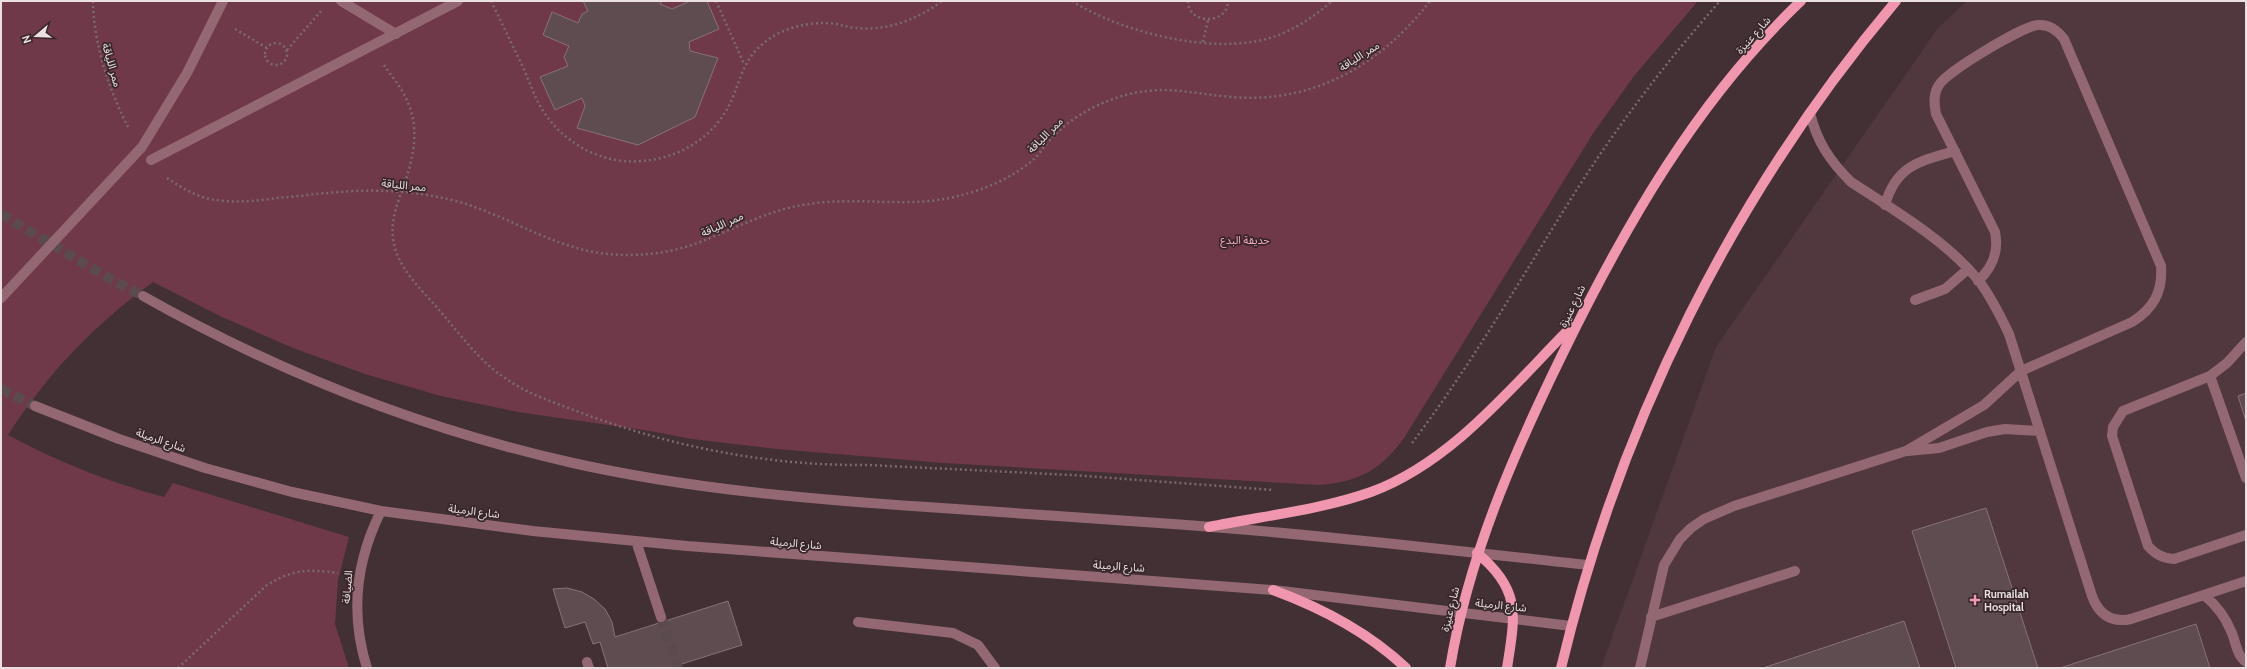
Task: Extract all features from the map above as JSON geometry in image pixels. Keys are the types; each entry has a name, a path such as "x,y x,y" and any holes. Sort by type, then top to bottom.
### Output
{"main road":[{"name":"شارع عنيزة","path":"1450,668 1460,613 1477,553 1504,483 1544,391 1618,243 1647,193 1680,144 1753,52 1801,1"},
{"path":"1561,668 1588,565 1638,425 1670,353 1741,218 1780,156 1866,36 1896,1"},
{"path":"1209,527 1342,501 1372,491 1417,470 1464,434 1580,318"},
{"path":"1477,553 1492,565 1504,581 1512,600 1514,619 1508,668"},
{"path":"1273,590 1331,614 1376,642 1406,668"}],"street":[{"path":"1,298 142,148 187,73 223,1"},
{"path":"341,1 396,34"},
{"path":"151,160 458,1"},
{"path":"1906,451 1984,405 2021,371 2132,322 2143,315 2152,305 2159,293 2162,280 2161,266 2064,39 2053,28 2039,25 2024,29 1952,70 1939,84 1934,104 1936,114 1995,232 1996,253 1986,273 1978,281"},
{"path":"1810,113 1821,146 1831,161 1851,182 1939,242 1968,268 1991,300 2006,328 2094,601 2102,614 2112,619 2122,621 2246,581"},
{"path":"1885,205 1889,192 1904,170 1929,158 1955,151"},
{"path":"1915,300 1930,296 1944,289 1968,268"},
{"path":"144,296 193,324 312,381 388,410 522,451 575,464 654,478 790,498 1209,527 1588,565"},
{"path":"2246,342 2227,363 2210,376 2123,411 2113,427 2114,445 2148,546 2155,554 2164,558 2174,559 2246,535"},
{"path":"2210,376 2246,478"},
{"name":"شارع الرميلة","path":"35,406 119,438 205,468 292,492 381,511 636,541 840,559 994,568 1273,590 1571,626"},
{"path":"1640,668 1664,565 1680,539 1704,519 1734,506 1906,451 1939,448 1987,432 2004,429 2040,431"},
{"name":"الضيافة","path":"367,668 358,632 356,604 359,576 371,532 381,511"},
{"path":"636,541 661,617"},
{"path":"1651,617 1795,571"},
{"path":"2204,595 2221,612 2232,632 2238,652 2246,662"},
{"path":"858,622 953,632 978,645 995,668"}],"path":[{"name":"ممر اللياقة","path":"93,1 96,37 106,76 115,101 130,130 142,148"},
{"path":"491,1 539,104 552,123 569,140 582,148 610,159 633,162 656,160 678,153 698,141 715,126 728,107 744,65 751,54 764,42 797,26 814,23 835,24 856,28 891,26 908,21 929,11 942,1"},
{"path":"716,1 744,65"},
{"path":"1072,1 1108,20 1140,31 1173,39 1230,44 1252,42 1275,37 1316,15 1332,1"},
{"path":"1188,1 1192,13 1199,18 1208,20 1217,18 1224,12 1228,1"},
{"name":"ممر اللياقة","path":"151,160 164,175 179,186 213,200 251,201 348,191 402,192 439,197 466,204 562,243 594,252 633,255 672,250 697,243 774,211 807,204 840,200 901,204 930,202 965,194 986,187 1035,158 1059,131 1089,110 1110,100 1132,93 1154,90 1176,90 1232,97 1265,97 1293,94 1320,86 1346,75 1370,61 1392,44 1411,25 1430,1"},
{"path":"1410,446 1445,400 1574,194 1610,140 1683,43 1720,1"},
{"path":"287,50 325,6"},
{"path":"215,17 267,48"},
{"path":"1203,42 1208,20"},
{"path":"275,43 280,43 287,50 288,55 284,62 276,65 268,61 265,52 267,48 275,43"},
{"path":"371,46 408,101 412,114 415,139 402,192 393,217 392,230 396,255 410,276 470,345 492,368 524,390 614,425 649,436 751,458 795,463 1072,475 1280,491"},
{"path":"178,668 267,586 279,577 307,570 359,576"}],"shaded area":[{"path":"1967,1 2246,1 2246,668 1601,668 1716,347 1938,28"}],"green space":[{"name":"حديقة البدع","path":"1,1 1698,1 1634,76 1594,132 1404,438 1377,466 1357,477 1346,481 1319,485 944,463 777,449 692,439 650,431 518,412 441,396 365,374 293,348 222,317 153,282 131,298 91,333 55,371 8,435 65,463 104,478 164,497 173,483 349,537 338,580 335,624 349,668 1,668"}],"building":[{"path":"583,1 662,1 660,4 672,9 690,1 707,1 719,29 689,42 690,51 718,58 695,117 638,145 577,128 585,106 582,98 555,110 540,77 568,66 564,57 569,46 543,35 552,12 578,23 582,14 588,11"},
{"path":"2246,393 2246,421 2238,396"},
{"name":"Rumailah Hospital","path":"1986,508 2038,668 1956,668 1912,531"},
{"path":"567,588 582,592 594,599 605,609 612,622 615,637 728,601 742,645 669,668 608,668 600,642 593,644 585,622 565,628 553,589"},
{"path":"1904,621 1920,668 1763,668"},
{"path":"2196,624 2210,668 2060,668"}],"tunnel":[{"path":"1,214 105,276 143,296"},
{"path":"1,389 35,406"},
{"path":"661,617 678,668"}],"place":[{"name":"Rumailah Hospital","path":"1975,600"}]}
